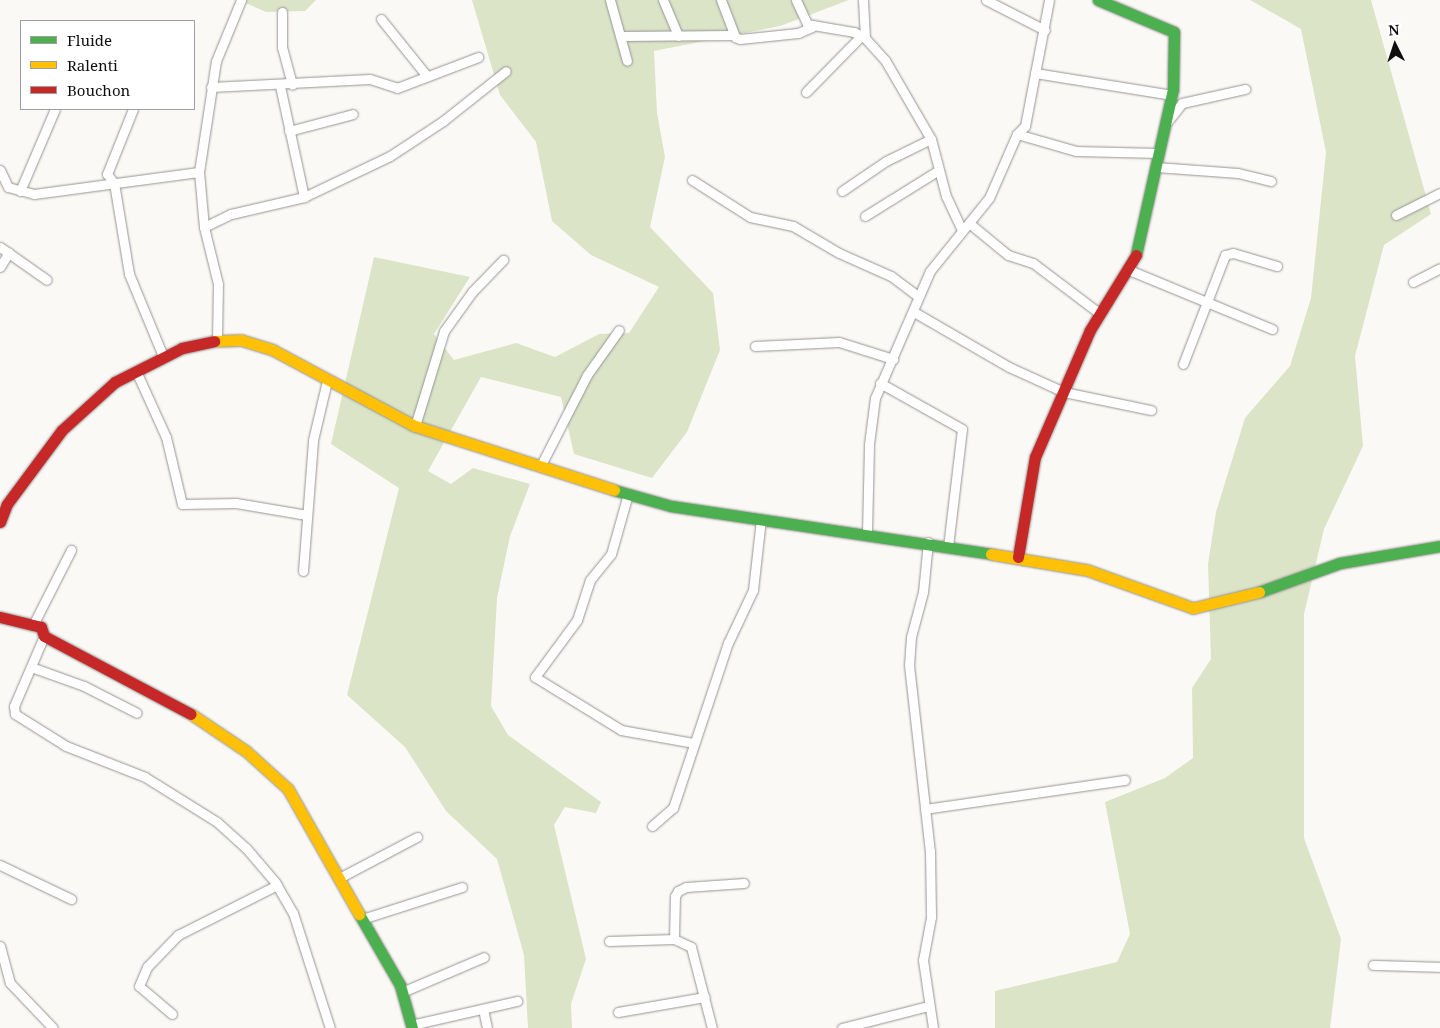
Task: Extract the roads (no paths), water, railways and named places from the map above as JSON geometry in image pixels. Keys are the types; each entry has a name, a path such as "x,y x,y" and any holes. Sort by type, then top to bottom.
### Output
{"street":[{"path":"217,340 218,284 204,227 199,172 211,88 220,47 240,0"},
{"path":"610,0 627,61"},
{"path":"663,0 678,36"},
{"path":"721,0 734,35"},
{"path":"796,0 803,20 812,27"},
{"path":"806,92 863,37 863,0"},
{"path":"986,0 1045,30"},
{"path":"867,533 871,413 880,383 914,312 918,296 945,249 969,223 1001,176 1016,134 1024,126 1028,94 1045,30 1049,0"},
{"path":"1018,557 1035,456 1099,313 1129,270 1150,219 1158,153 1168,121 1172,95 1174,32 1098,0"},
{"path":"282,12 282,47 292,85"},
{"path":"381,19 427,76"},
{"path":"621,36 734,35 740,39 812,27 848,30 863,37 885,60 931,139 939,170 962,230"},
{"path":"211,88 280,86 370,79 397,88 478,57"},
{"path":"204,227 231,214 304,197 390,156 443,121 506,71"},
{"path":"1035,73 1172,95"},
{"path":"280,86 304,197"},
{"path":"1168,121 1182,103 1245,89"},
{"path":"20,191 55,110"},
{"path":"133,110 108,174 114,183 129,274 163,356"},
{"path":"289,132 353,114"},
{"path":"1016,134 1076,151 1158,153"},
{"path":"842,191 886,161 931,139"},
{"path":"1156,167 1238,173 1272,181"},
{"path":"0,170 8,186 20,191 39,194 199,172"},
{"path":"865,216 939,170"},
{"path":"692,180 750,217 793,226 839,253 891,276 918,296"},
{"path":"1396,215 1440,192"},
{"path":"969,223 1008,254 1033,263 1099,313"},
{"path":"0,247 47,280"},
{"path":"0,267 9,252"},
{"path":"1183,364 1225,255 1233,253 1277,266"},
{"path":"416,426 444,331 472,292 503,260"},
{"path":"1413,282 1440,268"},
{"path":"1129,270 1272,329"},
{"path":"914,312 1009,366 1064,392 1151,410"},
{"path":"540,466 587,375 619,330"},
{"path":"0,522 4,502 84,406 136,371 163,356 217,340 258,343 416,426 671,506 928,542 1087,570 1203,609 1340,563 1440,546"},
{"path":"755,346 840,342 893,359"},
{"path":"136,371 166,437 182,504 236,503 307,514"},
{"path":"303,571 313,440 328,381"},
{"path":"880,383 962,429 948,546"},
{"path":"628,494 611,554 590,580 577,620 535,678 621,730 693,744"},
{"path":"652,826 674,808 693,744 728,643 753,590 761,519"},
{"path":"928,542 923,592 909,650 930,851 931,923 923,952 928,1006 933,1028"},
{"path":"34,623 71,550"},
{"path":"0,617 34,623 41,627 44,636 14,706 20,719 66,746 145,777 217,822 246,848 277,885 303,936 330,1028"},
{"path":"44,636 177,705 246,751 288,789 340,877 402,992 412,1026 517,1001"},
{"path":"31,667 84,686 137,713"},
{"path":"925,809 1125,780"},
{"path":"340,877 417,837"},
{"path":"0,865 71,899"},
{"path":"674,939 675,896 678,891 686,887 744,883"},
{"path":"172,1014 139,986 139,977 178,935 277,885"},
{"path":"362,919 462,888"},
{"path":"609,941 674,939 691,947 696,955 712,1028"},
{"path":"0,946 10,983 53,1028"},
{"path":"402,992 484,957"},
{"path":"1373,965 1440,967"},
{"path":"618,1012 705,996"},
{"path":"842,1028 928,1006"},
{"path":"483,1009 487,1028"}]}
